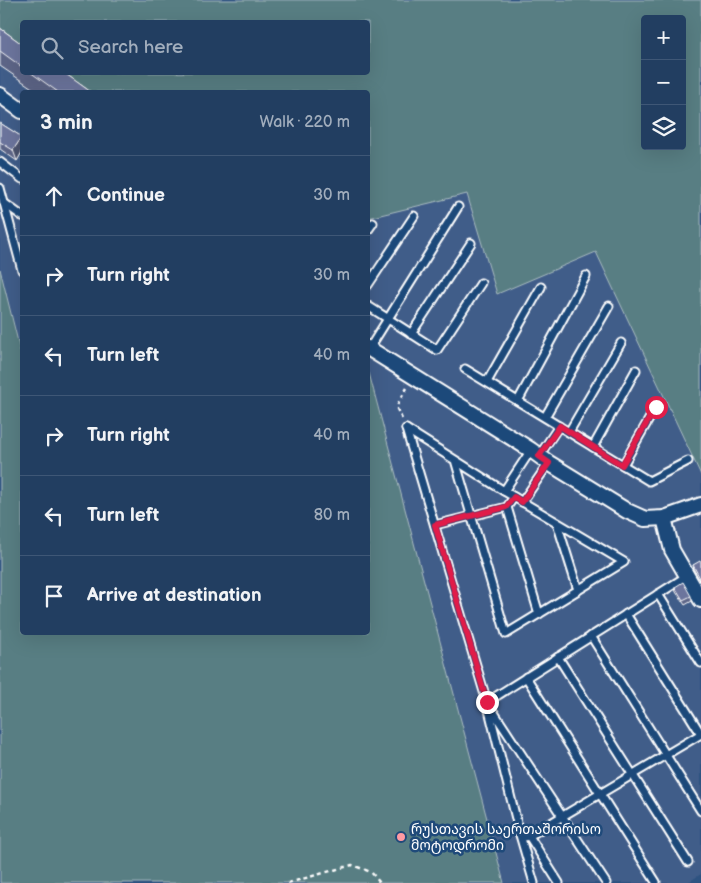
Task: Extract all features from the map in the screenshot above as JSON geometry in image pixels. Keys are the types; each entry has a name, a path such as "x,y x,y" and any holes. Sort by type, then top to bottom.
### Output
{"street":[{"path":"0,95 20,110"},
{"path":"370,349 627,511 645,518 664,518 701,505"},
{"path":"664,518 672,550 701,600"}],"lane":[{"path":"0,162 20,177"},
{"path":"0,188 20,262"},
{"path":"4,202 20,214"},
{"path":"370,345 458,207"},
{"path":"370,282 414,216"},
{"path":"370,227 373,223"},
{"path":"411,334 471,243"},
{"path":"518,401 586,276"},
{"path":"370,307 437,350 481,283"},
{"path":"487,382 541,287"},
{"path":"545,417 609,306"},
{"path":"569,432 621,343"},
{"path":"465,369 649,481 688,462"},
{"path":"593,447 636,370"},
{"path":"622,465 656,407"},
{"path":"504,491 540,456 560,426"},
{"path":"406,429 522,502 624,562 506,634 455,460"},
{"path":"406,429 487,702 534,883"},
{"path":"522,502 540,456"},
{"path":"435,525 506,507 514,497"},
{"path":"506,507 539,614"},
{"path":"557,523 578,590"},
{"path":"487,702 687,576"},
{"path":"658,594 701,663"},
{"path":"520,835 524,837 529,836 701,734 626,614"},
{"path":"591,636 701,811"},
{"path":"558,657 688,862"},
{"path":"526,677 656,882"},
{"path":"487,702 606,883"},
{"path":"529,836 559,883"}],"path":[{"path":"406,429 396,406 414,377"},
{"path":"288,883 352,865 371,872 380,883"}],"shaded area":[{"path":"0,33 20,68 20,75 31,75 79,90 20,90 20,350 0,269"},
{"path":"467,194 497,294 596,252 701,475 701,874 687,883 504,883 370,380 370,218"}],"green space":[{"path":"0,0 701,0 701,475 596,252 497,294 467,194 370,218 370,90 82,90 59,75 370,75 370,20 20,20 20,48 0,33"},
{"path":"0,269 20,350 20,635 370,635 370,377 504,883 0,883"}],"building":[{"path":"0,28 20,43 20,66 0,51"},
{"path":"34,75 67,75 88,90 55,90"},
{"path":"0,123 20,136 20,140 13,150 0,142"},
{"path":"700,561 701,563 701,580 693,565"},
{"path":"683,582 691,596 683,600 675,587"}],"place":[{"name":"რუსთავის საერთაშორისო მოტოდრომი","path":"401,837"}],"route":[{"path":"487,702 435,525 506,507 514,497 522,502 549,463 539,456 560,426 622,465 656,407"}]}
